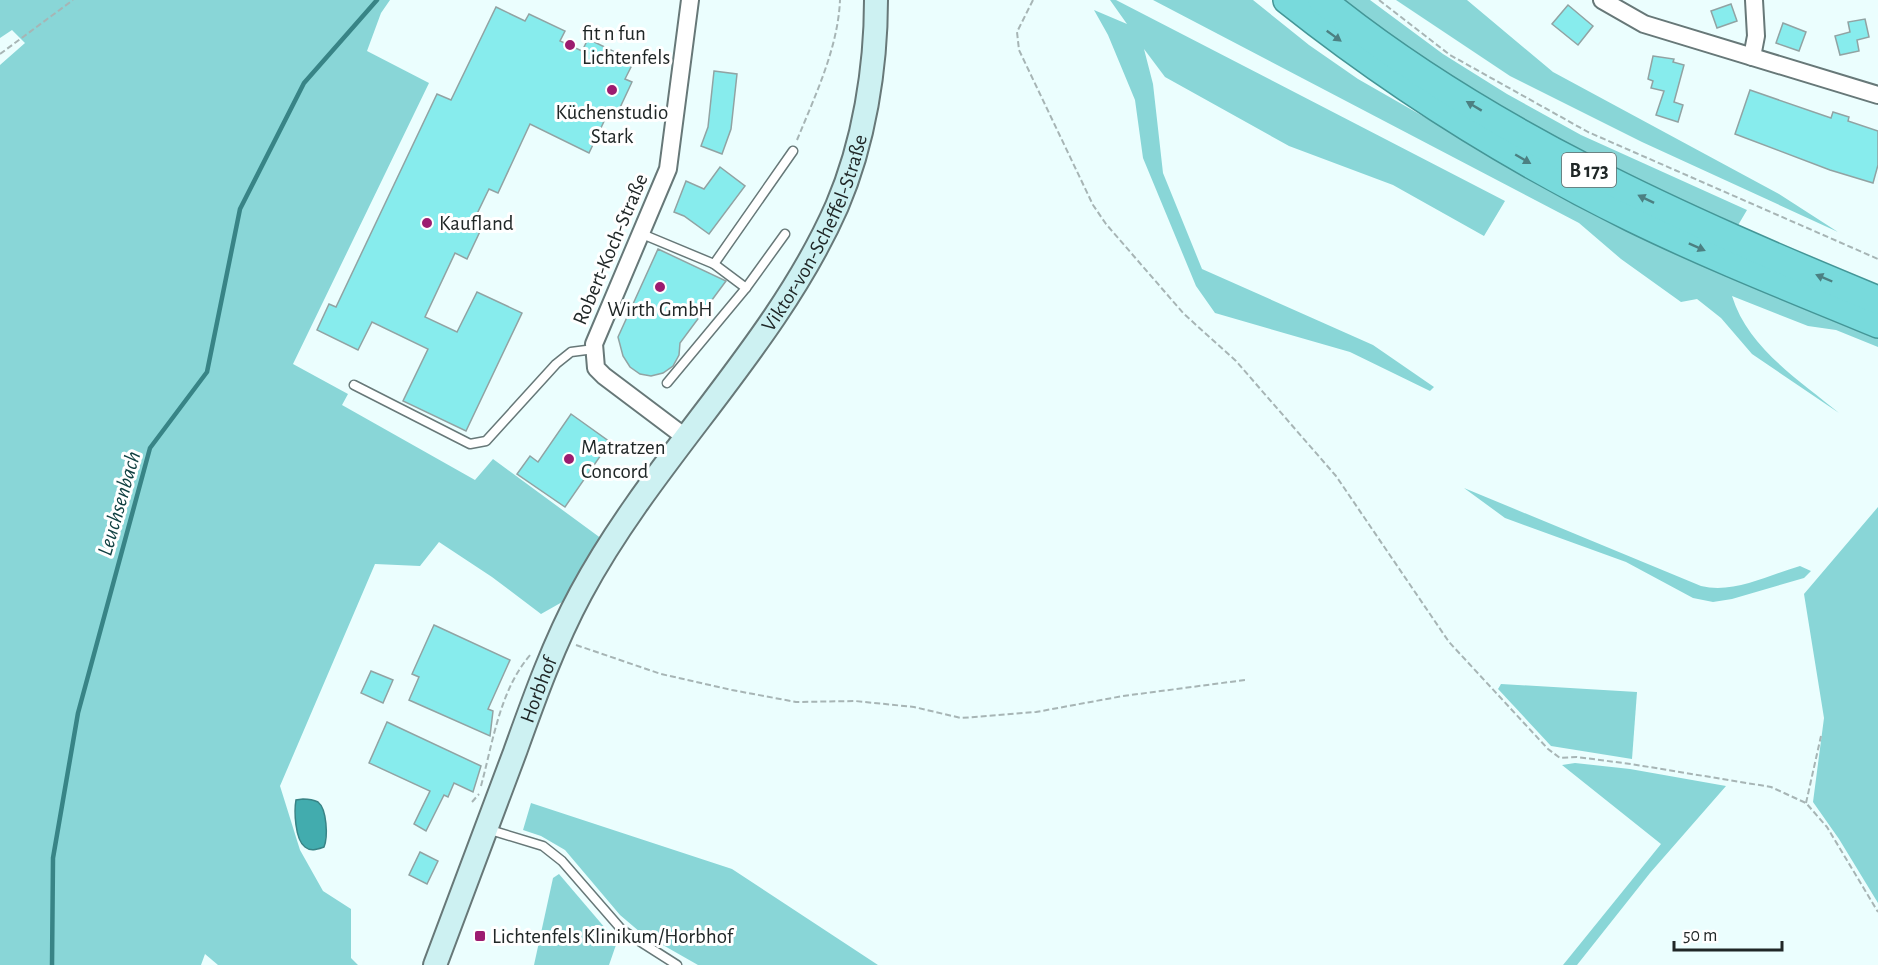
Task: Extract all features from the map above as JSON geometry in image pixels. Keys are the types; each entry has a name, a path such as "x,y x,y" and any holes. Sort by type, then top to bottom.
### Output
{"highway":[{"name":"B 173","path":"1287,0 1445,114 1572,187 1690,244 1878,324"},
{"name":"B 173","path":"1322,0 1475,106 1581,166 1706,227 1878,300"}],"main road":[{"name":"Viktor-von-Scheffel-Straße","path":"685,437 788,294 816,249 837,205 866,105 876,0"},
{"name":"Horbhof","path":"435,965 530,712 580,595 613,540 685,437"}],"street":[{"name":"Robert-Koch-Straße","path":"685,437 604,376 596,368 594,349 597,336 668,169 690,0"},
{"path":"1602,0 1644,24 1878,95"},
{"path":"1752,57 1756,36 1754,0"}],"lane":[{"path":"714,264 793,151"},
{"path":"642,234 714,264 747,288"},
{"path":"667,383 747,288 785,234"},
{"path":"354,386 470,444 486,441 556,364 571,352 594,349"},
{"path":"486,828 543,846 562,861 622,930 676,965"}],"path":[{"path":"0,54 73,0"},
{"path":"793,151 821,81 839,17 840,0"},
{"path":"1033,0 1017,32 1019,50 1099,214 1184,314 1236,361 1308,442 1366,517 1449,642 1548,749 1560,758 1577,757 1631,764 1771,787 1806,803 1827,827 1878,912"},
{"path":"1379,0 1450,55 1588,132 1878,259"},
{"path":"585,647 661,674 732,690 796,702 855,701 914,706 961,718 1036,712 1123,696 1245,680"},
{"path":"1806,803 1821,736"}],"shaded area":[{"path":"0,0 390,0 381,13 367,51 429,83 293,364 348,394 342,405 475,480 493,459 602,539 564,601 541,614 492,577 439,542 420,566 375,564 280,786 300,850 323,891 351,909 351,958 358,965 218,965 205,954 201,965 0,965 0,65 25,43 12,30 0,38"},
{"path":"1110,0 1116,0 1505,201 1484,236 1393,185 1289,146 1165,77 1144,49 1153,84 1163,173 1202,269 1373,345 1434,387 1430,391 1350,352 1215,313 1196,286 1143,158 1135,100 1108,35 1094,10 1127,24"},
{"path":"1153,0 1253,0 1309,45 1358,79 1536,181 1764,291 1878,339 1878,347 1836,330 1808,326 1732,296 1750,332 1762,347 1839,413 1752,354 1721,318 1697,299 1681,302 1621,259 1579,223"},
{"path":"1343,0 1370,0 1443,54 1507,94 1581,135 1747,210 1737,227 1583,153 1532,126 1435,67"},
{"path":"1396,0 1467,0 1553,72 1779,194 1838,232 1642,142 1510,76"},
{"path":"1464,488 1701,586 1726,588 1738,586 1800,566 1811,571 1804,578 1732,599 1713,602 1693,598 1626,562 1505,518"},
{"path":"1878,507 1878,903 1839,839 1813,802 1824,718 1804,594"},
{"path":"1501,684 1637,692 1632,759 1551,746 1498,689"},
{"path":"1575,763 1630,769 1726,786 1650,873 1577,965 1563,965 1661,844 1562,765"},
{"path":"296,800 318,802 321,806 326,830 324,847 310,849 305,847 299,838 295,805"},
{"path":"531,803 732,869 878,965 698,965 640,932 620,915 565,850 541,836 523,830"},
{"path":"559,874 617,942 609,965 534,965 553,878"}],"building":[{"path":"1731,4 1737,21 1717,28 1711,11"},
{"path":"1568,5 1593,26 1578,45 1552,24"},
{"path":"496,7 525,21 529,14 565,31 560,41 582,51 588,39 634,61 625,79 632,82 616,116 608,113 589,153 530,124 498,193 489,189 474,220 483,225 467,259 455,253 425,317 457,332 477,292 522,313 466,431 403,401 428,349 372,322 358,350 317,330 329,304 336,307 437,94 451,100"},
{"path":"1865,19 1869,37 1857,40 1859,51 1840,55 1835,36 1850,32 1848,22"},
{"path":"1783,23 1806,32 1799,51 1776,43"},
{"path":"1653,56 1674,59 1673,62 1684,65 1674,102 1683,105 1678,122 1656,115 1664,91 1651,88 1653,81 1648,79"},
{"path":"714,71 737,74 731,129 722,154 701,146 708,127"},
{"path":"1750,90 1831,118 1833,112 1849,117 1848,121 1878,131 1878,165 1873,183 1830,170 1735,134"},
{"path":"720,167 745,186 709,234 684,216 674,212 686,181 704,189"},
{"path":"658,249 726,281 680,343 679,355 673,366 663,373 651,376 640,374 630,367 623,356 618,337"},
{"name":"Matratzen Concord","path":"571,414 610,442 565,507 517,474 530,456 538,462"},
{"path":"434,625 510,660 488,709 493,711 490,736 409,700 419,677 412,674"},
{"path":"371,671 393,680 383,703 361,693"},
{"path":"387,722 481,766 473,792 454,783 448,797 444,795 426,831 414,824 430,791 369,763"},
{"path":"420,852 438,861 427,884 409,875"}],"waterway":[{"name":"Leuchsenbach","path":"52,965 53,858 78,713 150,448 207,372 240,209 304,83 377,0"}],"place":[{"name":"fit n fun Lichtenfels","path":"570,45"},
{"name":"Küchenstudio Stark","path":"612,90"},
{"name":"Kaufland","path":"427,223"},
{"name":"Wirth GmbH","path":"660,287"},
{"name":"Matratzen Concord","path":"569,459"},
{"name":"Lichtenfels Klinikum/Horbhof","path":"480,936"}]}
